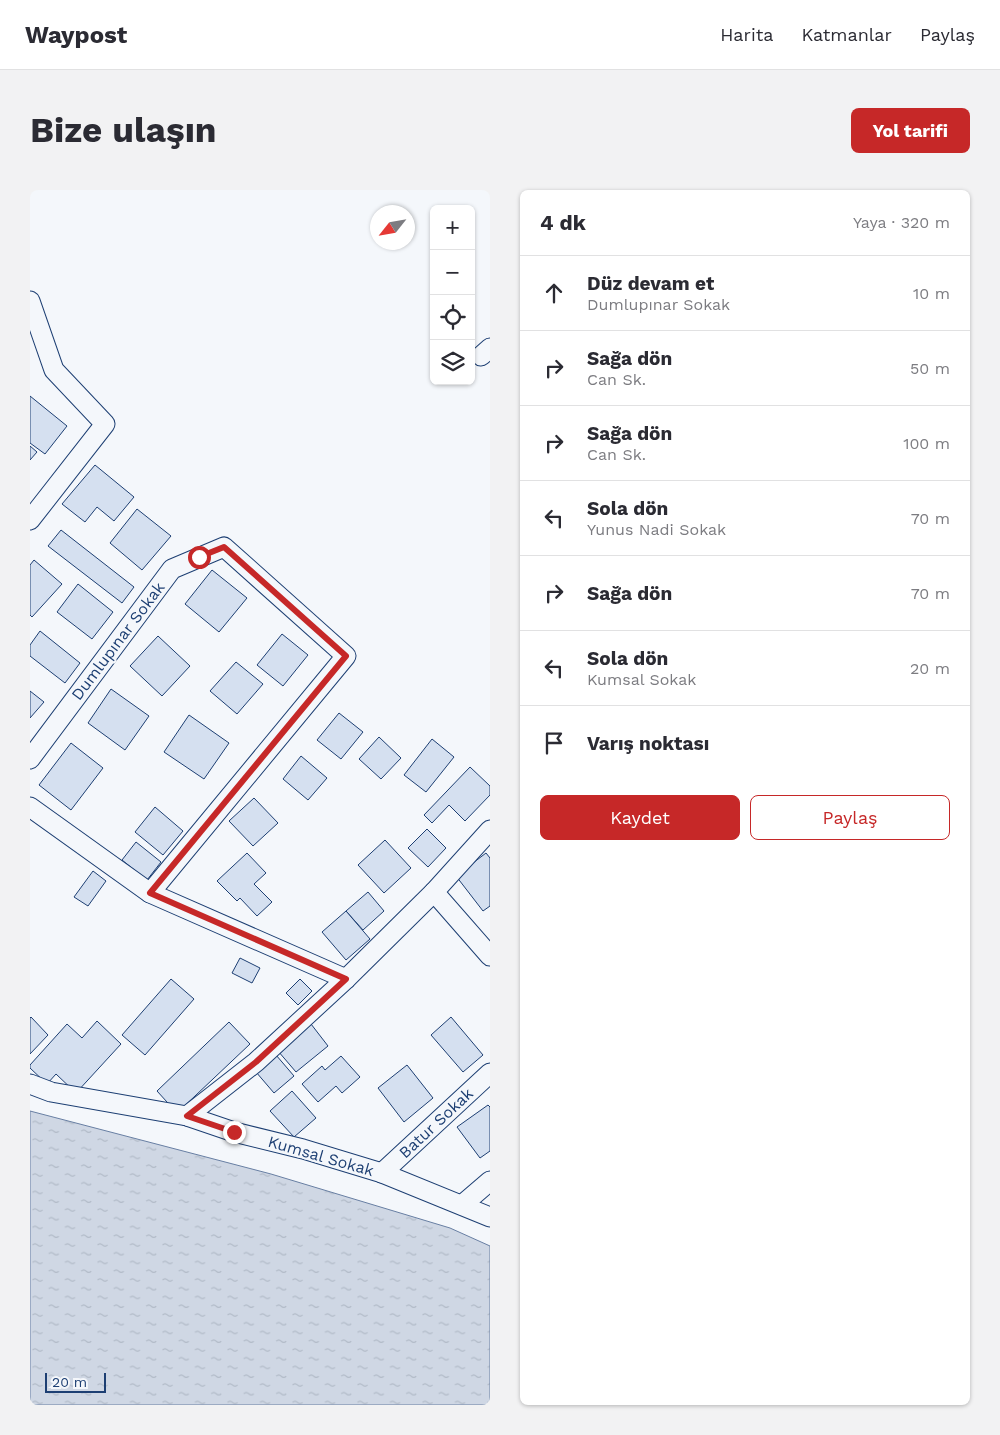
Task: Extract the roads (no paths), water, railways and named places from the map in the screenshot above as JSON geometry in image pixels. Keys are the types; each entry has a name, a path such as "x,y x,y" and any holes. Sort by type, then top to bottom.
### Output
{"street":[{"path":"30,301 54,370 105,424 30,520"},
{"name":"Dumlupınar Sokak","path":"30,759 172,569 224,547 346,656 150,893"},
{"path":"30,807 150,893 346,979"},
{"path":"187,1116 256,1062 346,979 434,892 490,830"},
{"path":"434,892 490,956"},
{"name":"Batur Sokak","path":"382,1173 490,1073"},
{"name":"Kumsal Sokak","path":"30,1084 51,1092 187,1116 234,1132 303,1149 382,1173 490,1216"},
{"path":"462,1205 490,1181"}],"water":[{"path":"30,1111 271,1174 450,1228 490,1246 490,1405 30,1405"}]}
